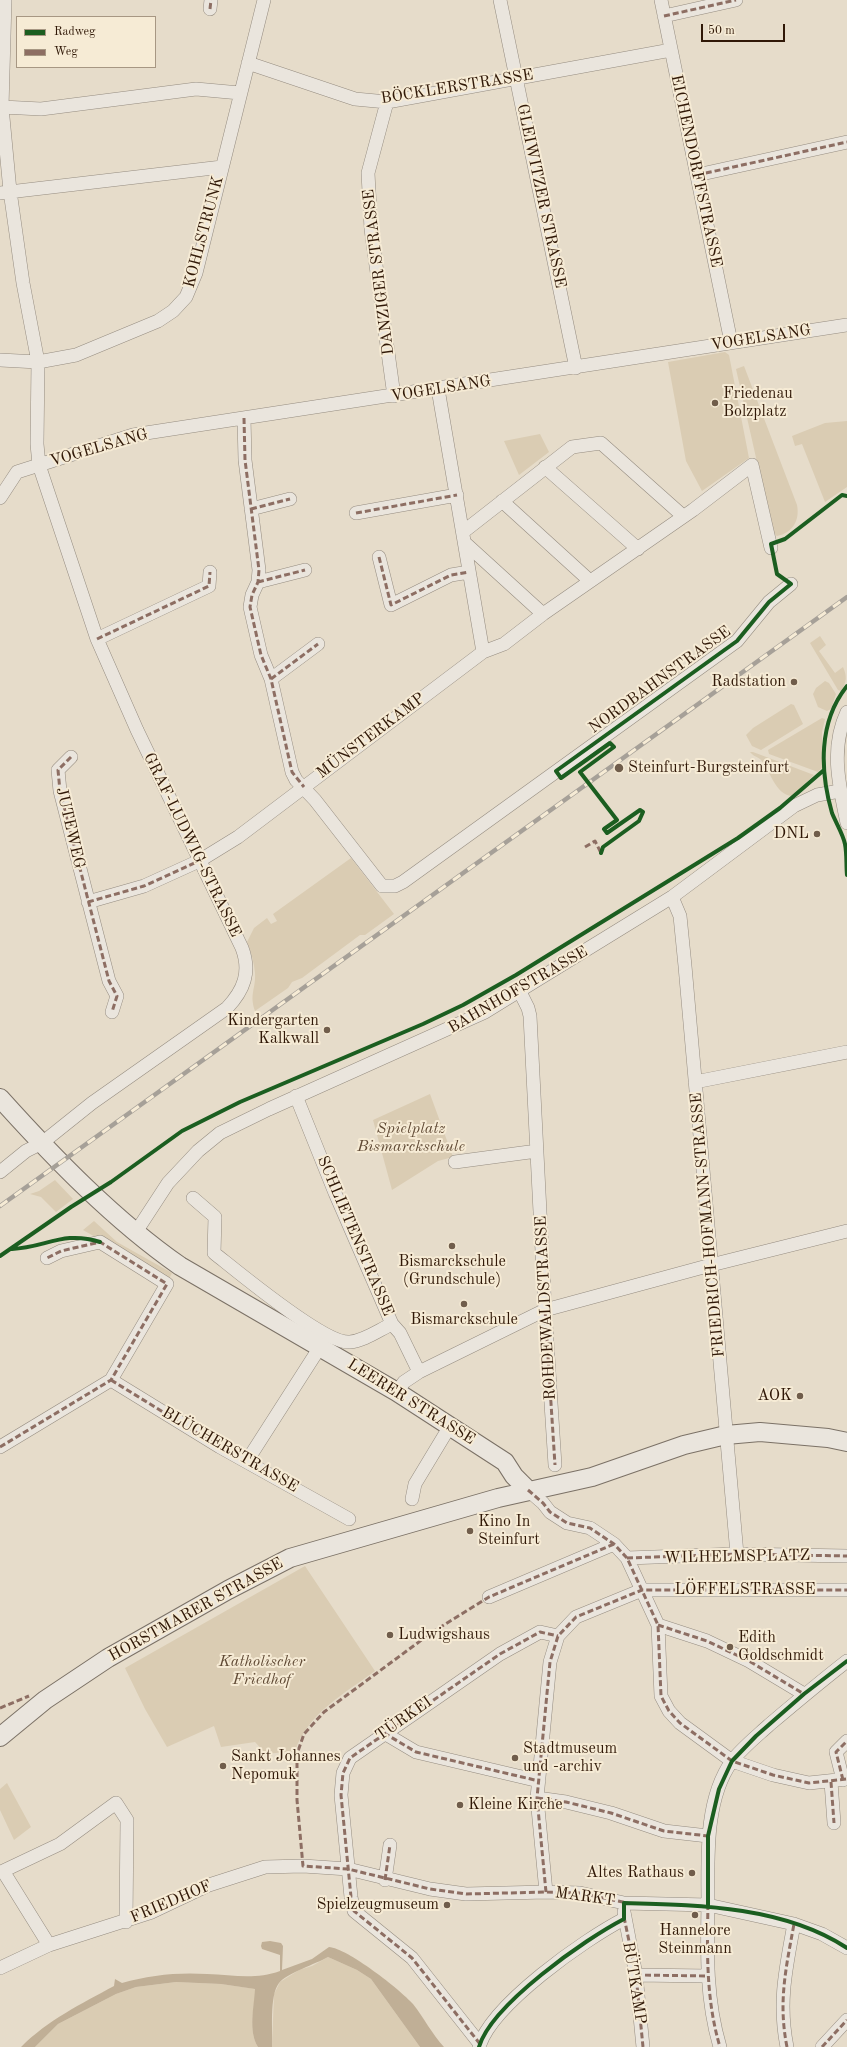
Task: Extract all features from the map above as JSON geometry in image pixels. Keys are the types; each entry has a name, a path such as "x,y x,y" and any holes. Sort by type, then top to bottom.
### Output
{"main road":[{"name":"LEERER STRASSE","path":"0,1098 42,1143 154,1248 180,1266 397,1392 450,1426 505,1462 514,1476 528,1490"},
{"name":"HORSTMARER STRASSE","path":"0,1737 45,1700 108,1658 228,1590 290,1558 528,1490 592,1477 684,1445 726,1435 760,1432 821,1437 847,1442"}],"street":[{"path":"5,0 11,32 2,107 5,192 38,362 36,444 39,465"},
{"name":"KOHLSTRUNK","path":"0,360 38,362 76,355 158,321 173,311 186,297 196,273 264,0"},
{"name":"GLEIWITZER STRASSE","path":"500,0 576,368"},
{"name":"EICHENDORFFSTRASSE","path":"661,0 732,342"},
{"path":"664,16 736,0"},
{"name":"BÖCKLERSTRASSE","path":"248,63 354,99 387,102 671,50"},
{"path":"2,107 41,109 196,89 240,93"},
{"name":"DANZIGER STRASSE","path":"387,102 368,174 371,228 394,396"},
{"path":"697,175 847,142"},
{"path":"5,192 222,167"},
{"name":"VOGELSANG","path":"0,498 17,472 133,435 576,368 732,342 847,325"},
{"path":"438,389 483,652"},
{"name":"NORDBAHNSTRASSE","path":"244,418 245,460 259,570 258,582 252,595 250,608 261,655 271,679 292,772 378,883 387,888 395,886 737,641 769,602 791,584"},
{"path":"464,537 502,501 545,466 572,447 601,443 682,516"},
{"name":"GRAF-LUDWIG-STRASSE","path":"0,1172 26,1151 42,1143 92,1103 221,1013 233,1002 243,987 246,972 245,955 236,934 199,861 96,639 39,465"},
{"name":"MÜNSTERKAMP","path":"199,861 238,837 483,652 504,644 543,614 638,549 752,465 771,548"},
{"path":"545,466 638,549"},
{"path":"356,513 456,494"},
{"path":"252,509 290,499"},
{"path":"502,501 590,581"},
{"path":"464,537 543,614"},
{"path":"379,557 390,606 451,575 469,572"},
{"path":"258,582 305,570"},
{"path":"96,639 209,586 210,572"},
{"path":"271,679 318,644"},
{"path":"847,712 838,741 837,752 840,791 847,822"},
{"name":"JUTEWEG","path":"71,757 58,770 60,791 108,981 117,996 112,1012"},
{"name":"BAHNHOFSTRASSE","path":"136,1232 168,1183 182,1166 209,1142 240,1122 296,1096 465,1023 520,992 672,897 794,806 817,795 840,791"},
{"path":"88,902 144,886 199,861"},
{"name":"FRIEDRICH-HOFMANN-STRASSE","path":"672,897 680,916 737,1554"},
{"name":"ROHDEWALDSTRASSE","path":"520,992 528,1008 530,1016 545,1310 555,1465"},
{"path":"695,1082 847,1052"},
{"name":"SCHLIETENSTRASSE","path":"296,1096 335,1193 392,1324 400,1333 419,1372"},
{"path":"455,1162 537,1151"},
{"name":"LEERER STRASSE","path":"193,1198 215,1217 214,1253 315,1328 337,1340 350,1342 362,1339 392,1324"},
{"path":"397,1392 404,1382 419,1372 545,1310 711,1265 847,1231"},
{"path":"0,1447 111,1380 167,1284 100,1242 61,1252 47,1258"},
{"path":"247,1461 320,1347"},
{"name":"BLÜCHERSTRASSE","path":"111,1380 220,1447 349,1519"},
{"path":"412,1499 415,1484 450,1426"},
{"name":"LEERER STRASSE","path":"528,1490 543,1503 550,1512 568,1523 590,1528 614,1544 627,1558 658,1625 661,1696 668,1711 680,1723 732,1761 774,1775 809,1783 840,1780"},
{"path":"490,1597 614,1544"},
{"name":"WILHELMSPLATZ","path":"627,1558 737,1554 847,1556"},
{"path":"546,1892 537,1798 550,1662 558,1636 576,1617 642,1590"},
{"name":"LÖFFELSTRASSE","path":"642,1590 847,1590"},
{"path":"658,1625 707,1641 749,1661 804,1694"},
{"name":"TÜRKEI","path":"479,2045 412,1958 354,1911 348,1869 341,1795 343,1773 350,1758 500,1654 540,1632 558,1636"},
{"path":"720,2047 713,2026 708,1976 708,1836 718,1789 732,1761 756,1736 804,1694 847,1661"},
{"path":"384,1733 416,1752 539,1781"},
{"path":"834,1823 840,1780 836,1752 847,1741"},
{"path":"537,1798 574,1804 664,1831 708,1836"},
{"path":"49,1945 3,1871 60,1844 116,1803 127,1820 126,1922"},
{"path":"385,1880 390,1845"},
{"name":"FRIEDHOF","path":"0,1968 49,1945 126,1922 152,1912 209,1885 265,1867 303,1866 348,1869 385,1880"},
{"name":"MARKT","path":"385,1880 430,1889 466,1894 546,1892 580,1893 624,1903 708,1906 794,1924 822,1934 847,1948"},
{"name":"MARKT","path":"624,1903 624,1920"},
{"path":"479,2045 490,2026 520,1992 562,1960 624,1920"},
{"name":"BÜTKAMP","path":"624,1920 636,1974 643,2047"},
{"path":"787,2047 782,2024 783,1981 794,1924"},
{"path":"636,1974 708,1976"},
{"path":"822,2047 847,2020"}],"green space":[{"path":"725,352 729,355 749,458 702,491 686,461 668,362"},
{"path":"744,366 797,505 798,511 794,525 787,532 777,536 773,533 736,369"},
{"path":"847,421 847,487 825,502 802,444 795,446 792,436 825,423"},
{"path":"540,434 549,452 519,475 504,441"},
{"path":"820,636 826,645 819,651 835,673 843,667 846,676 841,691 838,690 810,643"},
{"path":"825,681 829,683 836,694 831,709 827,711 818,707 813,694 816,688"},
{"path":"791,704 794,705 803,724 761,750 752,746 746,735 753,728"},
{"path":"822,718 825,719 822,732 822,768 818,772 769,754 768,750"},
{"path":"750,752 814,775 792,796 786,795 773,781 764,763"},
{"path":"351,858 394,914 365,935 360,935 302,978 292,982 288,988 255,1011 253,996 255,969 247,942 254,928 267,918 271,924 277,921 273,914"},
{"name":"Spielplatz Bismarckschule","path":"430,1094 453,1157 438,1161 392,1190 373,1120"},
{"path":"55,1180 73,1199 56,1212 41,1197 30,1194 39,1191"},
{"path":"94,1221 117,1242 172,1273 169,1279 83,1230"},
{"name":"Katholischer Friedhof","path":"305,1566 375,1671 339,1696 318,1715 301,1738 295,1751 266,1754 255,1742 221,1747 214,1726 167,1747 145,1709 125,1668"},
{"path":"7,1783 31,1827 14,1840 0,1810 0,1789"},
{"path":"328,1957 357,1970 371,1979 420,2047 272,2047 274,1994 280,1982 299,1970 312,1966"},
{"path":"176,1982 221,1984 256,1989 252,2026 255,2041 258,2047 35,2047 58,2024 116,1994 136,1987"}],"shaded area":[{"path":"270,1941 281,1943 283,1946 282,1970 312,1959 329,1947 348,1954 386,1980 407,1998 444,2047 420,2047 371,1979 357,1970 328,1957 295,1972 279,1983 274,1996 272,2014 272,2047 258,2047 255,2041 252,2019 255,1989 221,1984 176,1982 136,1987 116,1994 58,2024 35,2047 21,2047 31,2037 54,2021 77,2006 114,1986 115,1979 122,1983 153,1976 175,1974 196,1973 253,1976 271,1974 280,1971 280,1955 262,1949 261,1946 262,1942"}],"railway":[{"path":"0,1206 847,597"}],"marked path":[{"path":"210,9 211,0"},
{"path":"664,16 736,0"},
{"path":"697,175 847,142"},
{"path":"244,418 245,460 259,570 258,582 252,595 250,607 261,655 271,679 292,772 304,787"},
{"path":"356,513 457,495"},
{"path":"251,509 290,499"},
{"path":"379,557 391,605 451,575 469,572"},
{"path":"258,582 305,570"},
{"path":"97,639 209,586 210,572"},
{"path":"271,679 318,644"},
{"path":"71,757 58,770 60,791 109,981 117,996 112,1012"},
{"path":"585,847 595,841 601,853"},
{"path":"88,902 144,886 199,861"},
{"path":"0,1447 111,1380 167,1284 100,1242 61,1251 47,1258"},
{"path":"545,1310 555,1465"},
{"path":"111,1380 220,1447"},
{"path":"528,1490 543,1503 550,1512 567,1523 590,1528 614,1544 627,1558 658,1625 661,1696 669,1711 680,1723 732,1761 773,1775 809,1783 847,1779"},
{"path":"614,1544 489,1597 431,1633 324,1712 304,1734 297,1754 297,1800 303,1866 348,1869 430,1889 466,1894 546,1892 580,1893 627,1903"},
{"path":"627,1558 737,1554 847,1556"},
{"path":"546,1892 537,1798 550,1662 558,1636 576,1617 642,1590 847,1590"},
{"path":"658,1625 707,1641 749,1661 804,1694"},
{"path":"480,2044 412,1958 354,1911 351,1897 341,1795 343,1773 350,1758 500,1654 540,1632 558,1636"},
{"path":"0,1708 29,1696"},
{"path":"384,1733 416,1752 539,1781"},
{"path":"843,1780 836,1752 847,1741"},
{"path":"831,1782 834,1823"},
{"path":"537,1798 566,1802 611,1813 664,1831 708,1836"},
{"path":"385,1880 390,1845"},
{"path":"708,1904 708,1976 712,2012 720,2047"},
{"path":"624,1917 636,1975 643,2047"},
{"path":"787,2047 784,2031 783,2000 786,1970 794,1924"},
{"path":"636,1975 708,1976"},
{"path":"822,2047 847,2020"}],"cycle path":[{"path":"601,853 603,847 639,821 643,812 640,810 607,833 604,829 617,820 580,772 614,747 610,743 561,778 556,771 737,641 769,602 791,584 777,574 771,544 785,539 842,495 847,496"},
{"path":"847,686 831,715 826,731 824,747 825,780 828,797 832,813 845,844 847,875"},
{"path":"0,1256 71,1207 111,1182 182,1131 240,1102 423,1024 463,1005 516,975 738,838 780,808 824,770"},
{"path":"12,1249 75,1238 100,1242"},
{"path":"708,1905 708,1836 719,1789 732,1761 756,1736 804,1694 847,1661"},
{"path":"479,2047 487,2030 501,2012 520,1993 564,1957 624,1919 624,1903 681,1905 739,1910 768,1916 795,1924 822,1934 847,1948"}],"place":[{"name":"Friedenau Bolzplatz","path":"715,403"},
{"name":"Radstation","path":"794,682"},
{"name":"Steinfurt-Burgsteinfurt","path":"619,768"},
{"name":"DNL","path":"817,834"},
{"name":"Kindergarten Kalkwall","path":"327,1030"},
{"name":"Bismarckschule (Grundschule)","path":"452,1246"},
{"name":"Bismarckschule","path":"464,1304"},
{"name":"AOK","path":"800,1396"},
{"name":"Kino In Steinfurt","path":"470,1531"},
{"name":"Ludwigshaus","path":"390,1635"},
{"name":"Edith Goldschmidt","path":"730,1647"},
{"name":"Stadtmuseum und -archiv","path":"515,1758"},
{"name":"Sankt Johannes Nepomuk","path":"223,1766"},
{"name":"Kleine Kirche","path":"460,1805"},
{"name":"Altes Rathaus","path":"692,1873"},
{"name":"Spielzeugmuseum","path":"447,1905"},
{"name":"Hannelore Steinmann","path":"695,1915"}]}
